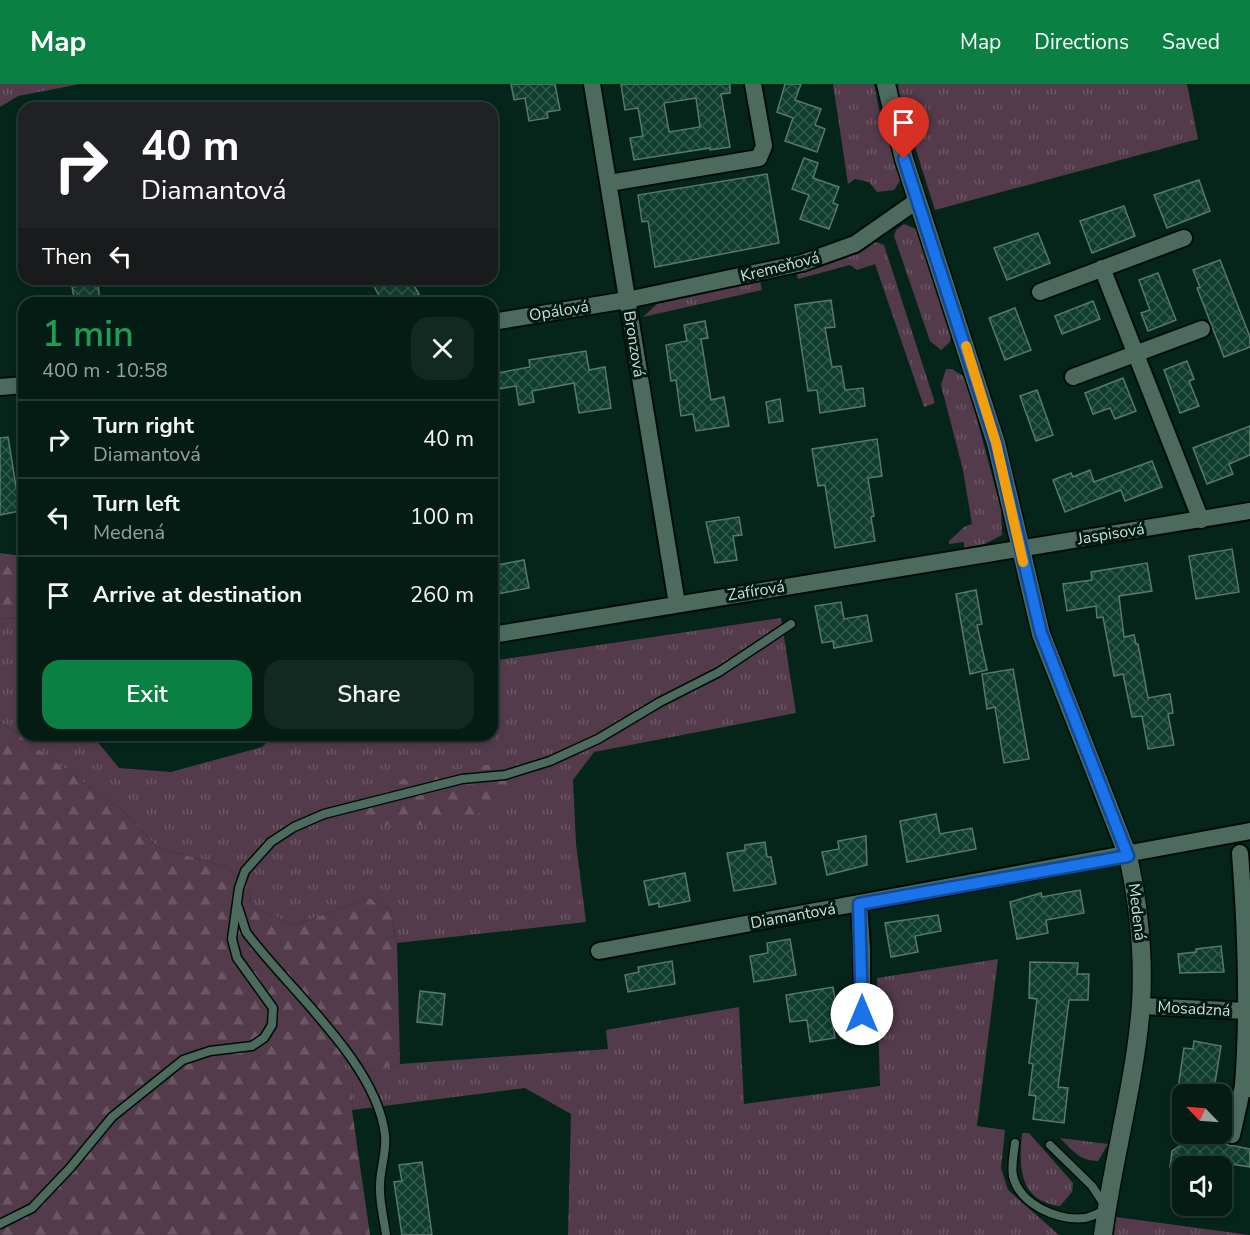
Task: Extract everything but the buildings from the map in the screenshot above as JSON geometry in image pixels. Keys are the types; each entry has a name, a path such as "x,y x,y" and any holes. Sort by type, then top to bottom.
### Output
{"street":[{"name":"Bronzová","path":"592,84 677,604"},
{"path":"609,183 759,158 764,146 753,84"},
{"name":"Medená","path":"886,84 904,159 993,434 1041,633 1128,856 1140,925 1141,1006 1104,1235"},
{"name":"Kremeňová","path":"627,300 749,275 835,253 871,234 918,200"},
{"path":"1040,292 1184,238"},
{"path":"1102,268 1201,520"},
{"name":"Opálová","path":"498,321 627,300"},
{"path":"1073,377 1202,329"},
{"path":"0,387 18,386"},
{"name":"Jaspisová","path":"1021,549 1250,511"},
{"name":"Zafírová","path":"498,634 1021,549"},
{"path":"1128,856 1250,831"},
{"name":"Mosadzná","path":"1232,1135 1246,1088 1248,938 1240,853"},
{"name":"Diamantová","path":"599,951 1128,856"},
{"path":"859,904 862,1034"},
{"name":"Mosadzná","path":"1141,1006 1247,1011"}],"lane":[{"path":"0,1224 32,1208 70,1168 112,1117 183,1060 210,1051 252,1046 264,1038 272,1025 273,1008 237,958 231,939 238,888 245,871 271,842 294,827 324,814 462,779 506,775 550,761 598,739 660,702 719,672 791,624"},
{"path":"237,907 246,932 346,1052 367,1083 378,1106 386,1136 379,1187 386,1235"},
{"path":"1015,1143 1012,1174 1020,1190 1035,1205 1066,1218 1087,1218 1107,1209 1092,1186 1050,1145"}],"green space":[{"path":"0,84 80,84 18,96 0,107"},
{"path":"833,84 874,84 882,124 901,179 894,190 877,192 869,182 855,179 848,184"},
{"path":"898,84 1187,84 1198,139 935,210 900,99"},
{"path":"904,224 919,230 952,330 950,342 941,350 930,341 894,236 896,230"},
{"path":"876,242 884,245 935,403 924,407 875,264 857,270 850,265 798,279 796,272 850,256"},
{"path":"760,281 762,290 643,317 657,304"},
{"path":"946,369 952,369 966,378 1001,509 1002,535 985,544 964,548 964,542 949,544 949,541 964,527 972,524 963,470 941,385"},
{"path":"0,553 18,555 18,619 0,618"},
{"path":"0,618 18,619 18,735 0,722"},
{"path":"781,618 796,713 594,752 573,780 576,844 586,922 397,943 390,909 369,898 295,925 252,907 249,893 227,867 157,847 121,809 26,741 97,741 119,768 171,772 262,747 268,741 498,741 498,660"},
{"path":"0,722 18,735 18,741 26,741 121,809 157,847 227,867 249,893 252,907 295,925 369,898 390,909 397,943 400,1064 374,1071 337,1056 353,1083 352,1110 370,1235 0,1235"},
{"path":"515,760 530,776 495,805 469,817 442,823 372,824 358,810 362,790 381,784"},
{"path":"998,959 977,1126 1005,1130 1001,1168 1008,1190 1059,1235 568,1235 571,1114 525,1088 352,1110 353,1083 336,1055 374,1071 400,1064 608,1049 606,1030 739,1007 744,1104 880,1086 877,978"},
{"path":"1022,1133 1029,1133 1073,1183 1072,1192 1060,1206 1046,1203 1036,1197 1024,1180 1021,1158"},
{"path":"1060,1138 1108,1144 1098,1161 1092,1161 1077,1154"},
{"path":"1116,1217 1250,1235 1114,1235"}],"slow traffic":[{"path":"966,346 996,443 1023,562"}],"route":[{"path":"862,1014 859,904 1128,856 1041,633 996,443 904,159"}]}
